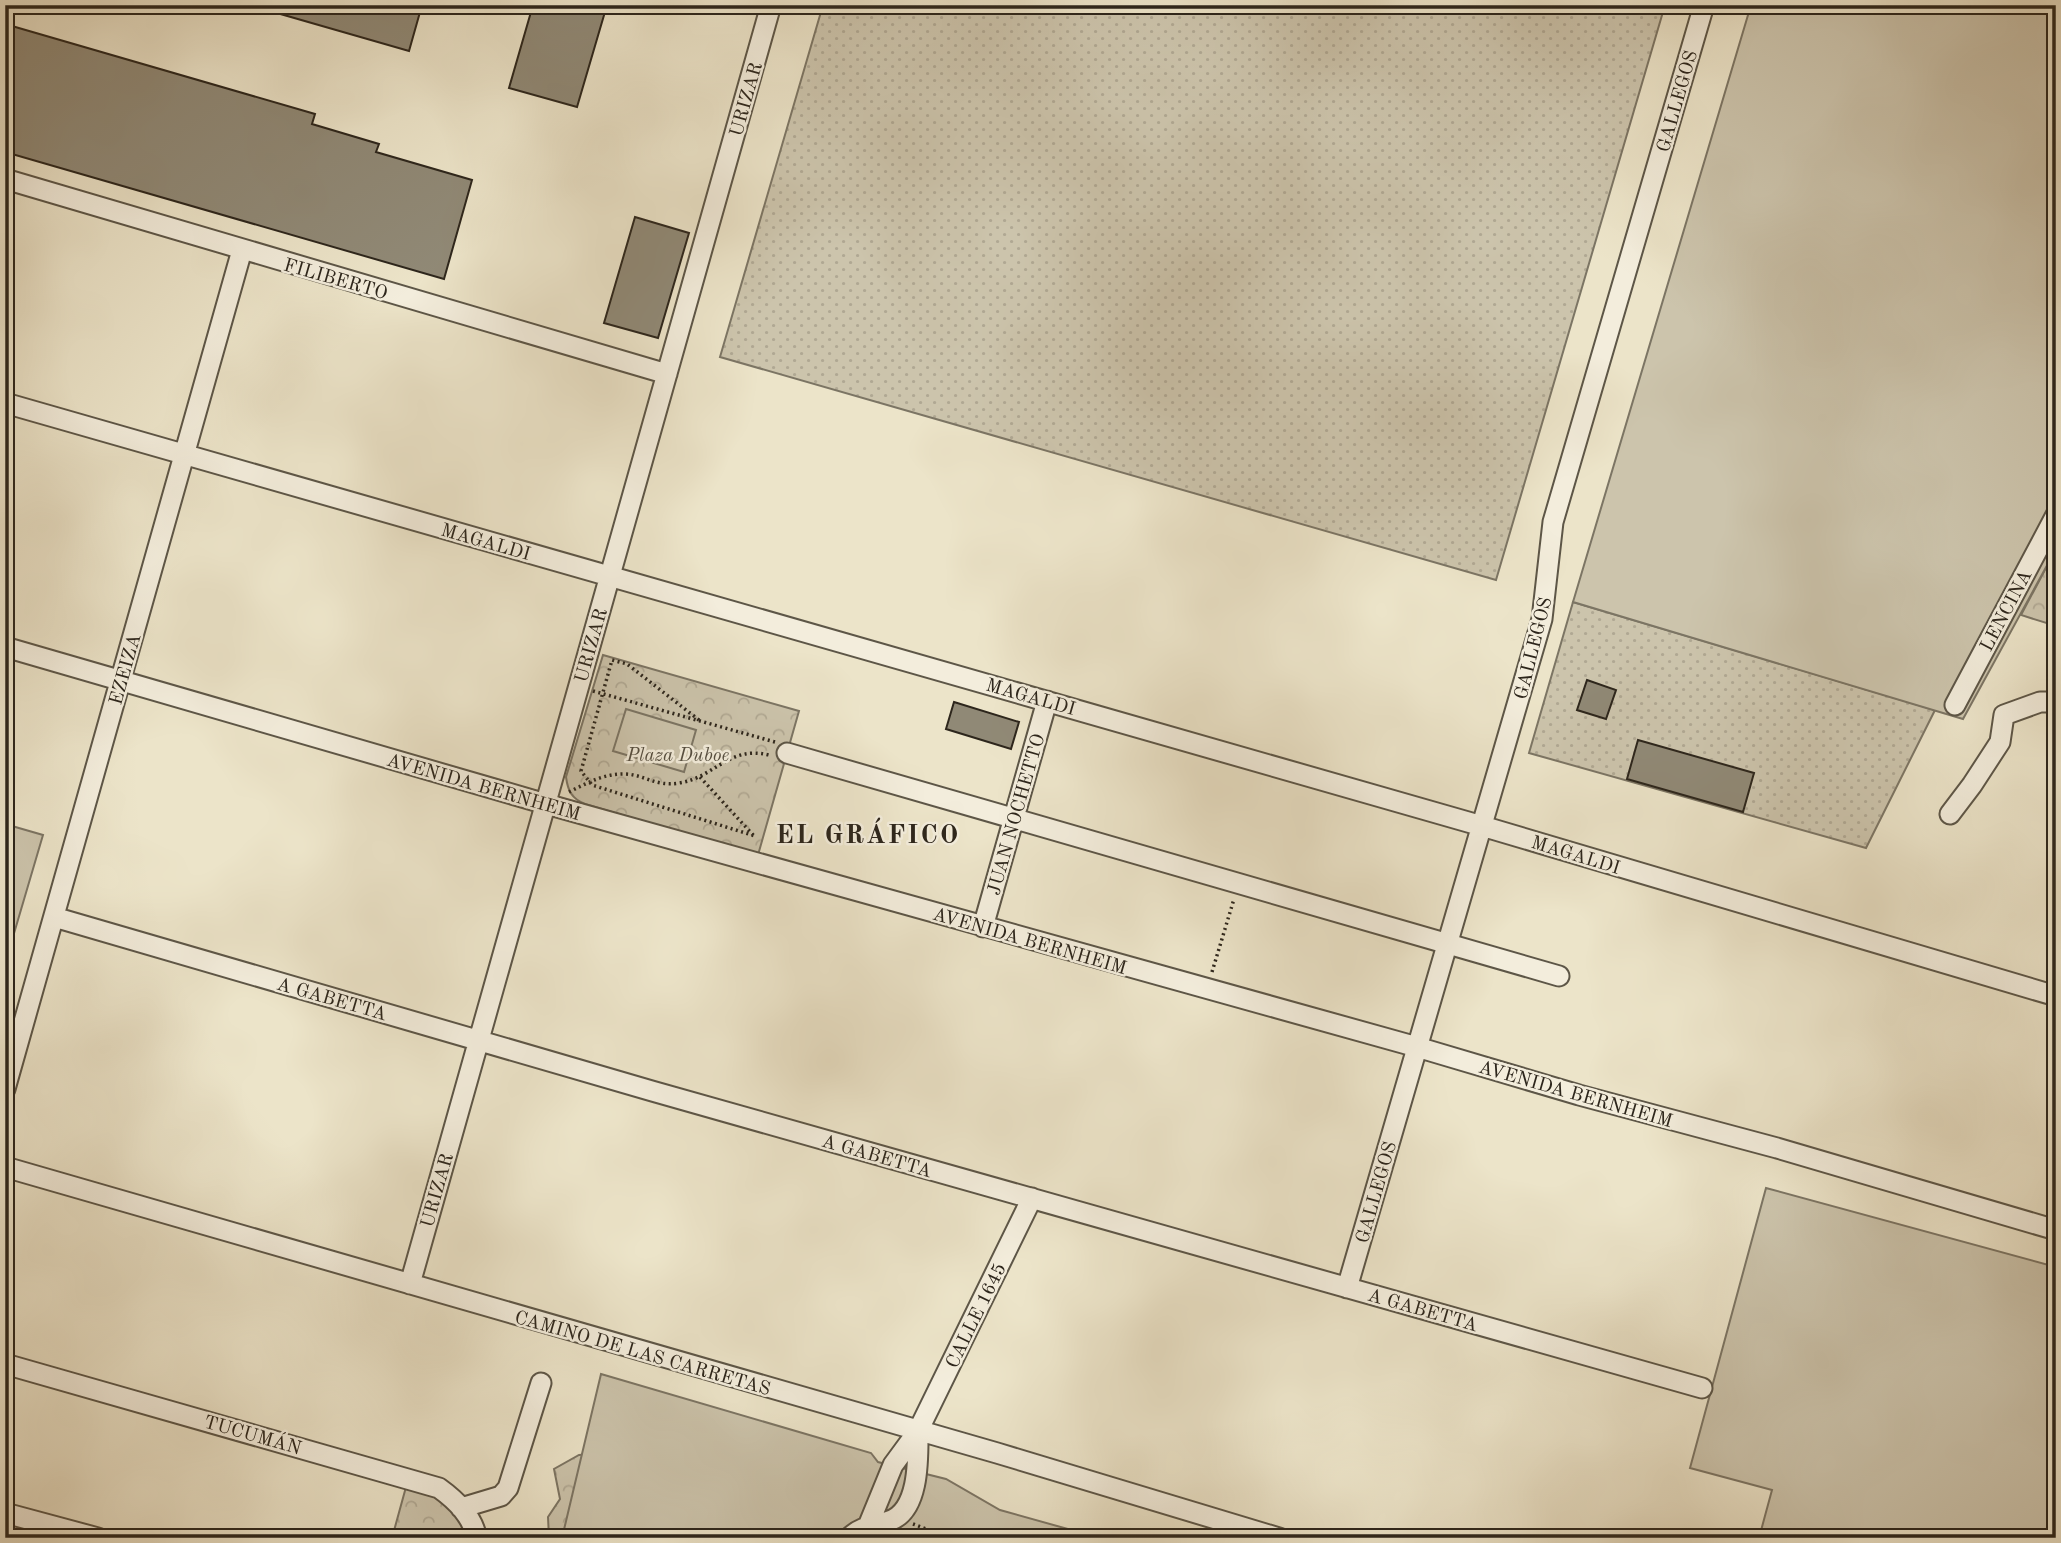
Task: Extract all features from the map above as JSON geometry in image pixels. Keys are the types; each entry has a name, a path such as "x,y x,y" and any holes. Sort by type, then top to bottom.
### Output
{"street":[{"name":"URIZAR","path":"410,1284 771,5"},
{"name":"GALLEGOS","path":"1347,1288 1542,619 1553,522 1704,5"},
{"name":"FILIBERTO","path":"5,179 667,374"},
{"name":"EZEIZA","path":"5,1088 242,250"},
{"name":"MAGALDI","path":"5,403 1482,826 2056,996"},
{"name":"LENCINA","path":"1955,705 2056,515"},
{"name":"AVENIDA BERNHEIM","path":"5,647 546,804 1417,1047 1579,1095 1777,1148 2056,1230"},
{"name":"JUAN NOCHETTO","path":"983,927 1047,701"},
{"path":"1950,814 2000,742 2004,715 2039,702 2056,702"},
{"path":"787,753 1559,975"},
{"name":"A GABETTA","path":"54,917 1702,1388"},
{"name":"CAMINO DE LAS CARRETAS","path":"5,1167 1279,1538"},
{"name":"CALLE 1645","path":"918,1431 1032,1198"},
{"name":"TUCUMÁN","path":"5,1364 439,1488 468,1515 477,1538"},
{"path":"461,1508 501,1496 508,1488 541,1383"},
{"path":"849,1538 868,1526 896,1518 909,1504 917,1472 918,1431"},
{"path":"868,1526 893,1465 918,1431"},
{"path":"5,1513 99,1538"}],"path":[{"path":"700,777 755,836 592,785 581,771 612,660 627,664 701,722"},
{"path":"546,804 597,779 627,774 663,785 682,783 700,777 736,755 760,752 775,756 787,753 781,744 578,687"},
{"path":"1207,989 1239,883"},
{"path":"896,1518 950,1538"}],"green space":[{"path":"823,5 1665,5 1496,580 720,357"},
{"path":"1751,5 2056,5 2056,549 1963,719 1573,602"},
{"path":"2056,549 2056,626 2021,615"},
{"path":"1573,602 1935,710 1866,848 1529,753"},
{"name":"Plaza Duboe","path":"603,655 799,711 758,855 585,804 571,794 566,777"},
{"path":"626,709 696,730 684,772 613,751"},
{"path":"5,824 43,835 5,964"},
{"path":"1766,1188 2056,1267 2056,1538 1759,1538 1772,1490 1690,1468"},
{"path":"601,1374 871,1453 878,1462 946,1479 1000,1510 1100,1538 562,1538"},
{"path":"603,1453 616,1538 549,1538 548,1517 560,1499 554,1469 579,1455"},
{"path":"406,1487 445,1503 458,1517 467,1538 392,1538"}],"building":[{"path":"264,5 422,5 409,51 263,9"},
{"path":"533,5 607,5 577,107 509,88"},
{"path":"5,24 315,114 312,124 379,144 376,152 472,180 444,279 5,152"},
{"path":"635,217 689,233 658,338 604,323"},
{"path":"1587,680 1616,690 1606,719 1577,710"},
{"path":"954,702 1019,722 1011,749 946,729"},
{"path":"1638,740 1754,773 1743,812 1627,779"}],"district":[{"name":"EL GRÁFICO","path":"868,834"}]}
